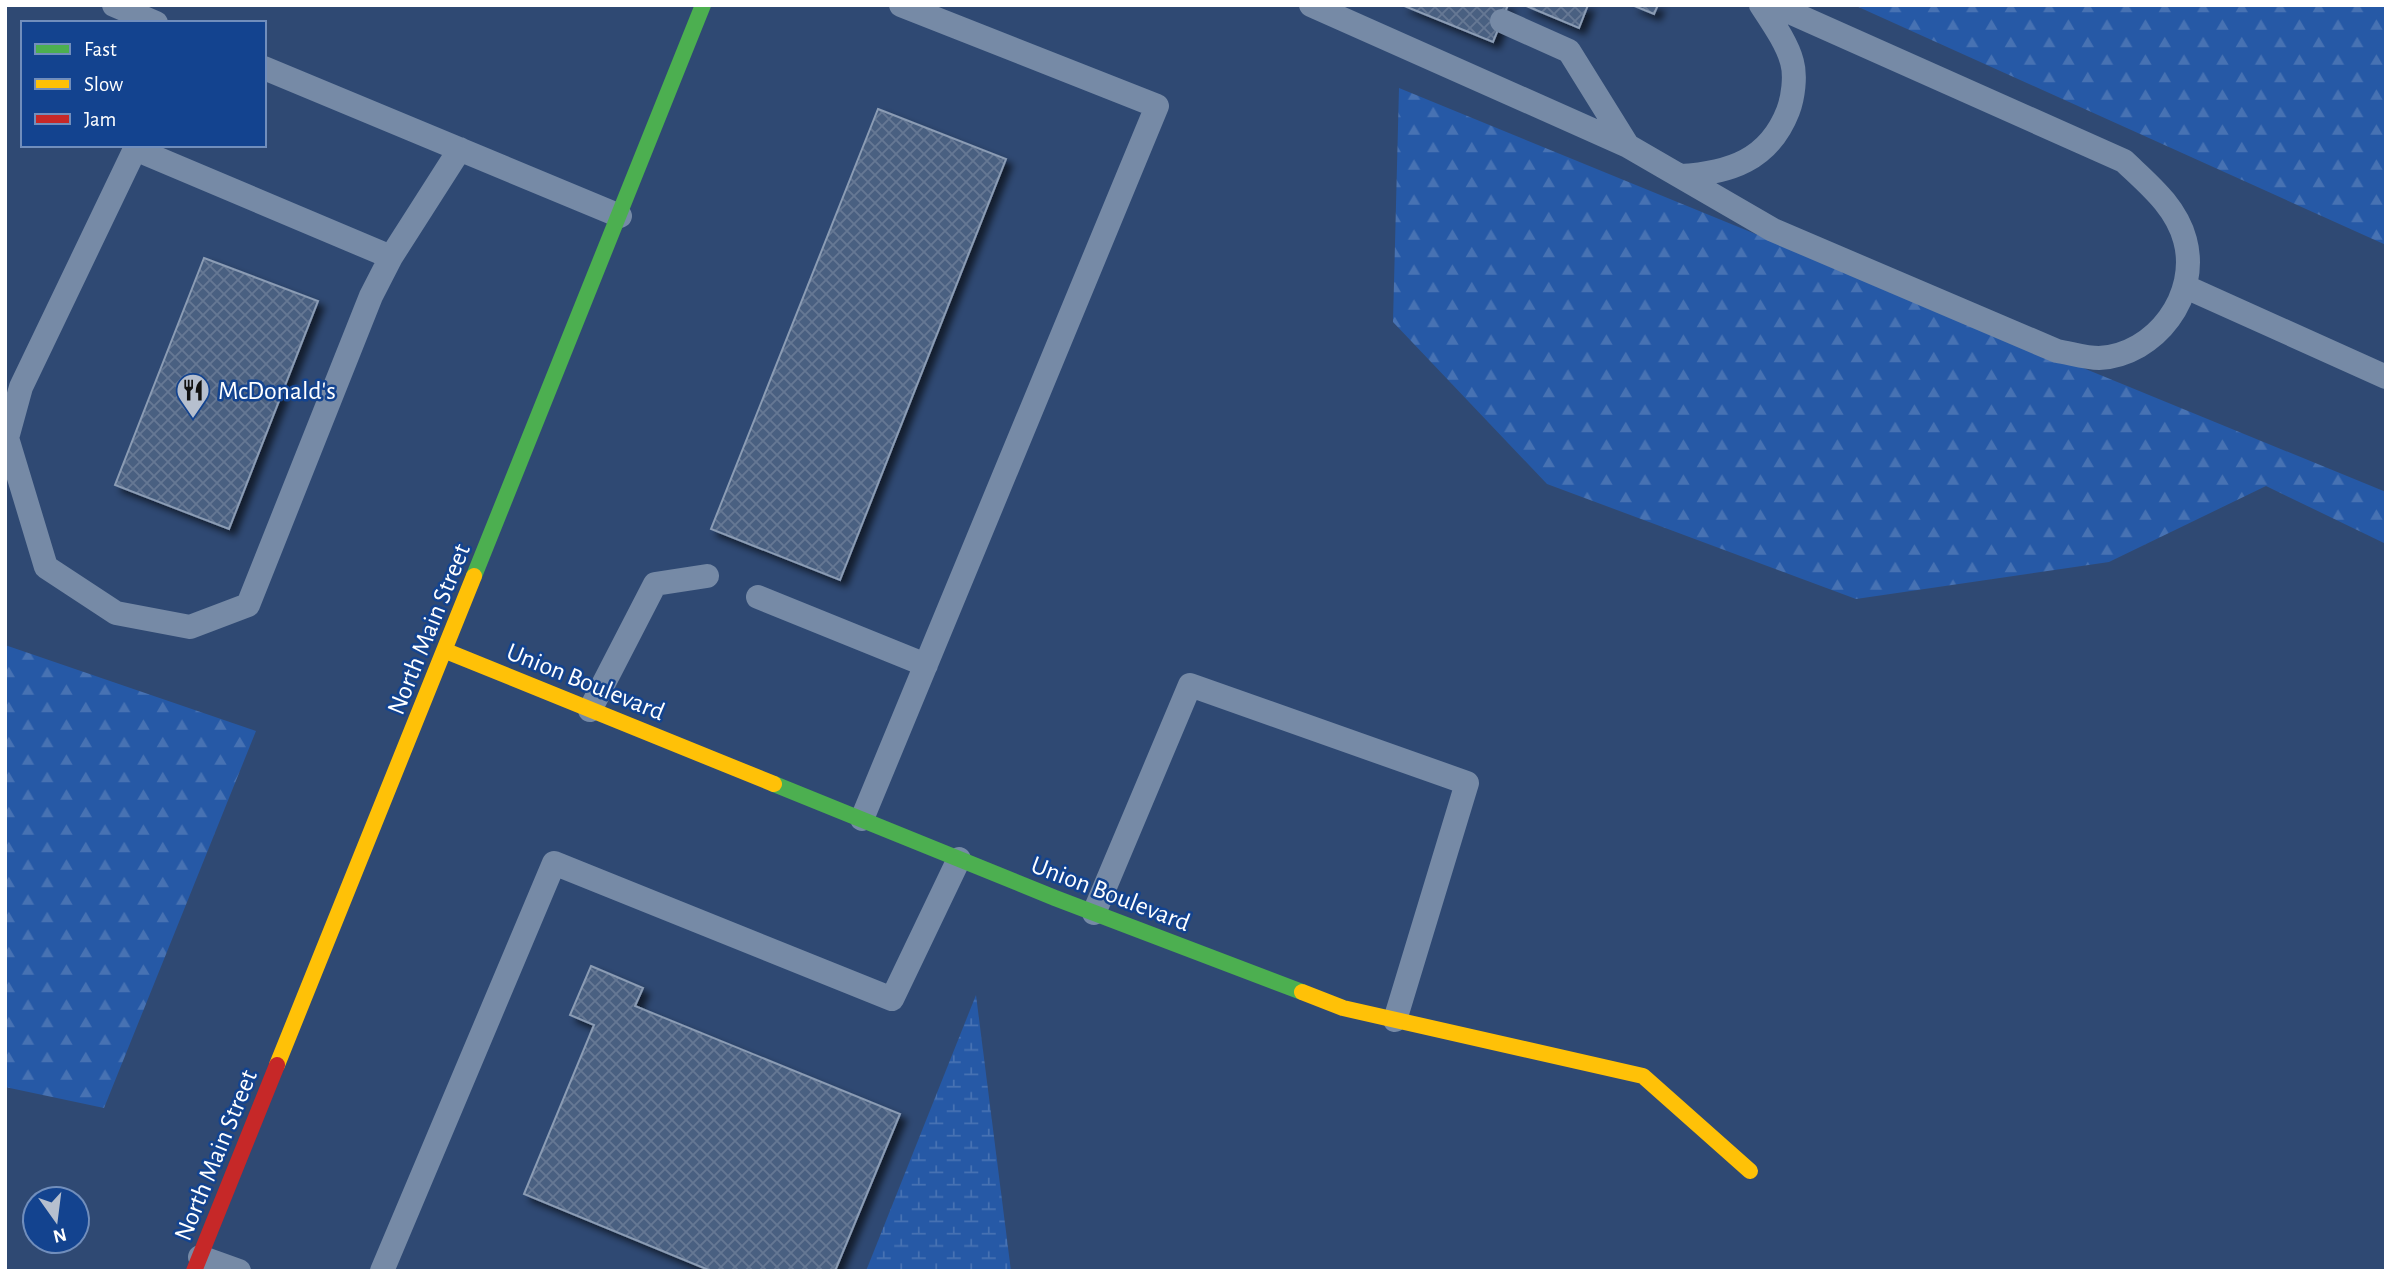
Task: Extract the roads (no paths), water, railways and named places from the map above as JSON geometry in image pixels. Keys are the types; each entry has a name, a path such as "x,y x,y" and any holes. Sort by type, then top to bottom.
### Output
{"main road":[{"name":"North Main Street","path":"197,1264 446,651 703,5"},
{"name":"Union Boulevard","path":"446,651 1094,913 1343,1008 1643,1076 1750,1171"}],"lane":[{"path":"114,5 151,21"},
{"path":"862,819 1157,106 901,5"},
{"path":"1311,5 1628,146 1773,230 2057,351 2099,358 2134,349 2166,326 2186,287 2185,241 2166,202 2124,161 1774,5"},
{"path":"1680,176 1711,174 1755,157 1780,132 1793,100 1793,63 1760,5"},
{"path":"1502,21 1569,51 1628,146"},
{"path":"266,69 620,216"},
{"path":"391,257 136,147 21,387 7,438 46,567 116,613 190,627 248,605 371,296 391,257 460,149"},
{"path":"2186,287 2386,377"},
{"path":"590,710 654,584 707,576"},
{"path":"758,597 926,665"},
{"path":"1094,913 1190,685 1455,778 1468,783 1395,1020"},
{"path":"382,1271 554,863 892,999 959,859"},
{"path":"197,1264 239,1271"}],"place":[{"name":"McDonald's","path":"193,420"}]}
